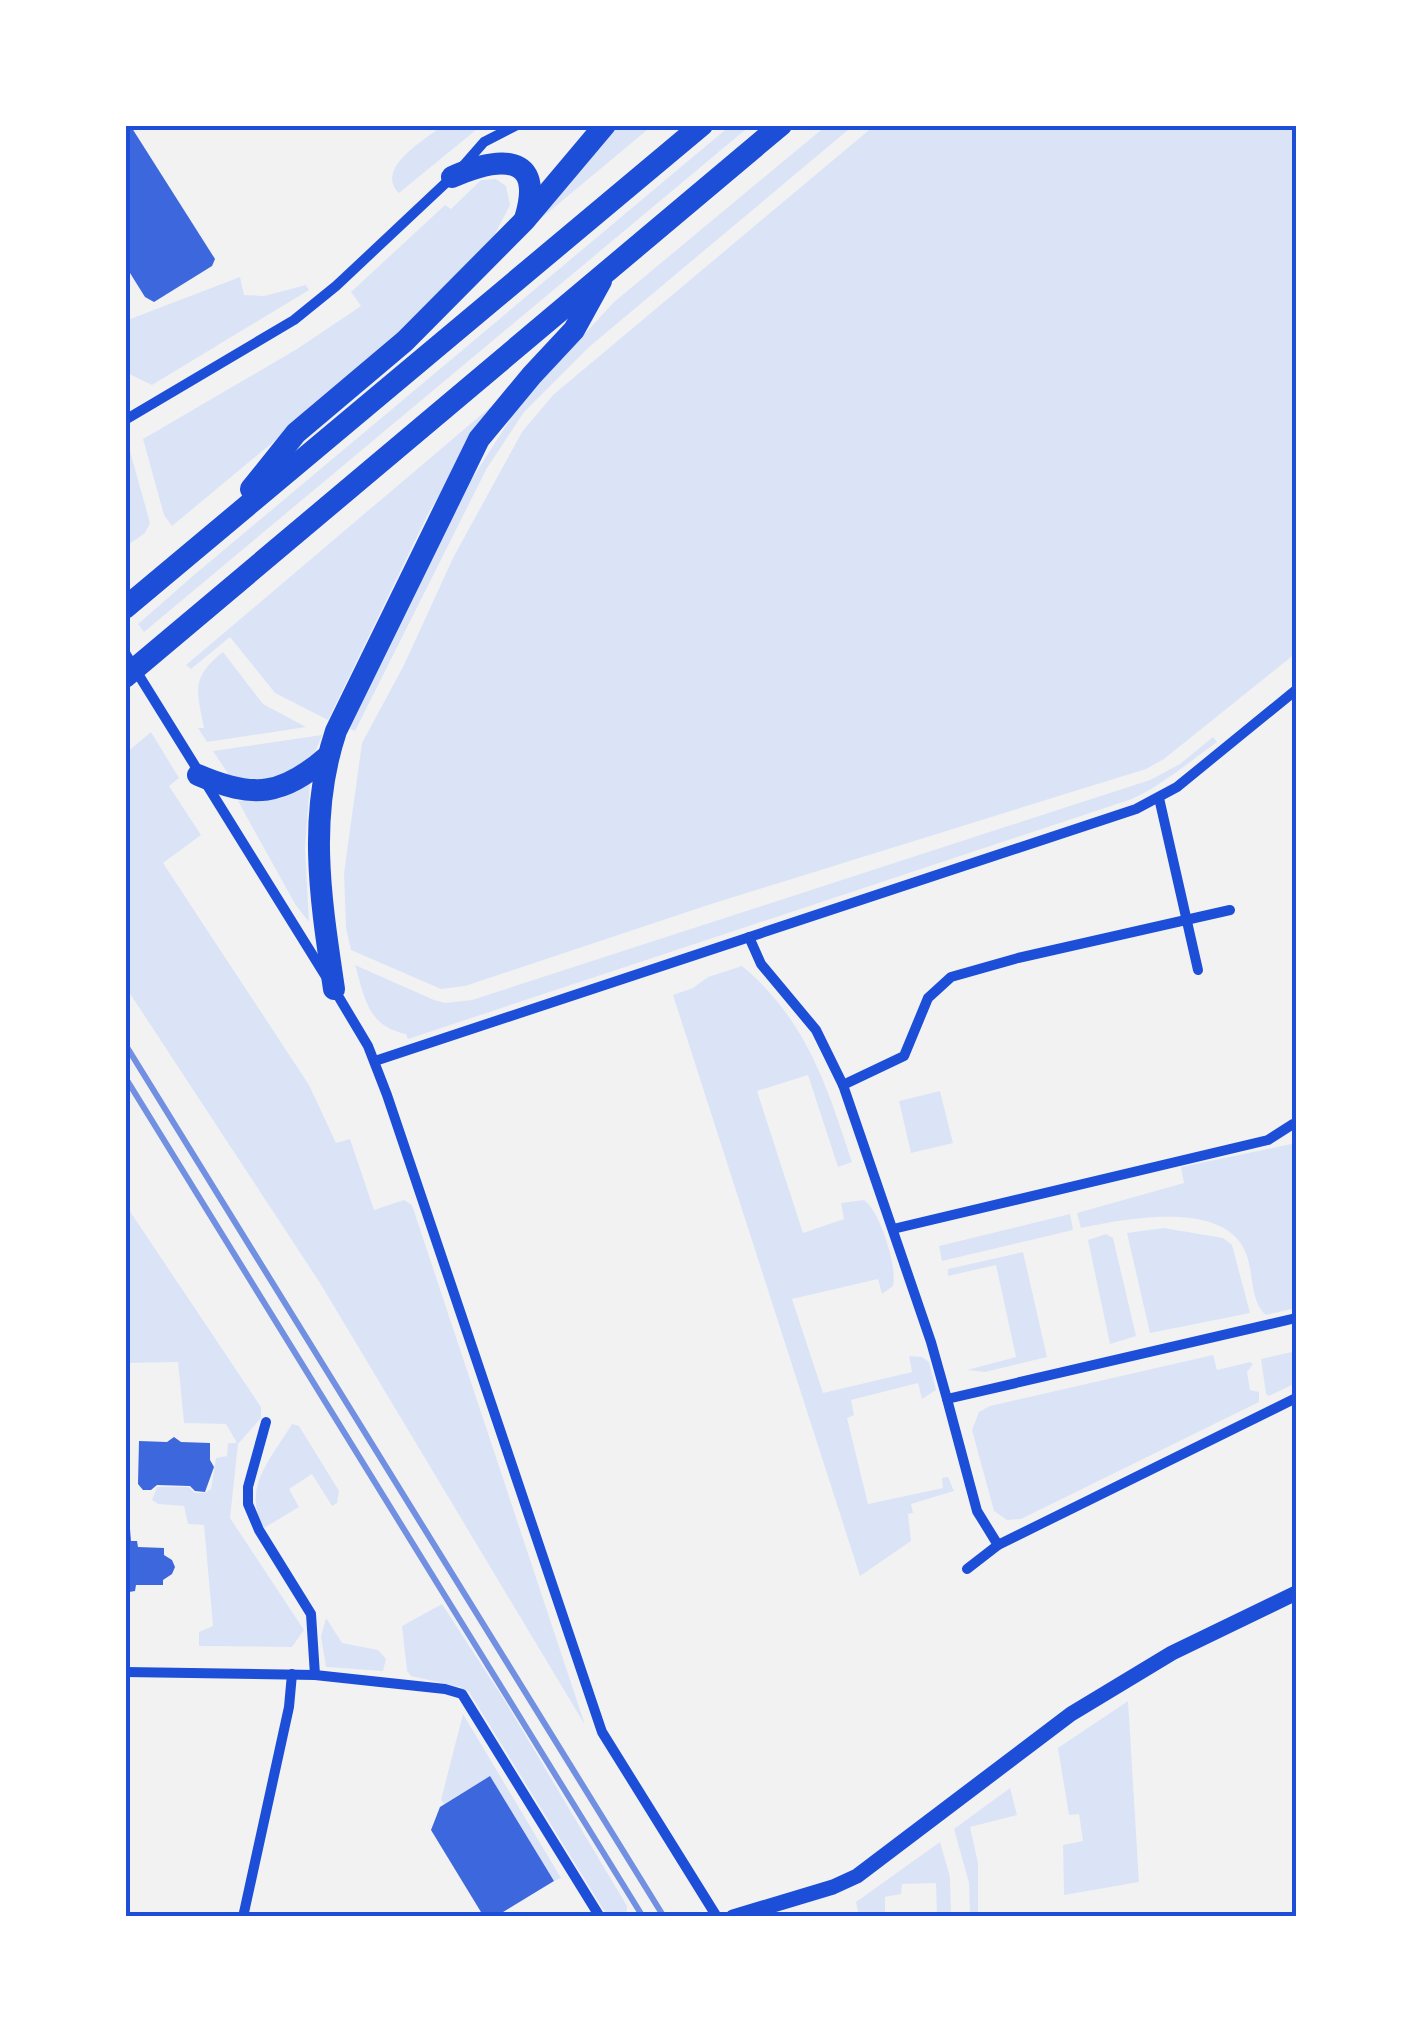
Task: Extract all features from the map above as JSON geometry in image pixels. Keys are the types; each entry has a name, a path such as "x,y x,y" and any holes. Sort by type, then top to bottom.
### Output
{"highway":[{"path":"221,527 296,433 405,340 525,220 605,125"},
{"path":"125,608 702,125"},
{"path":"125,677 781,125"},
{"path":"452,177 493,162 509,162 524,174 530,186 531,200 525,220"},
{"path":"334,989 317,876 318,830 328,756 362,674 479,439 574,330 606,271"},
{"path":"198,775 229,788 280,789 305,776 328,756"}],"street":[{"path":"125,403 128,418 294,320 336,286 484,142 517,125"},
{"path":"125,653 375,1061 602,1732 717,1917"},
{"path":"375,1061 1052,838 1159,798 1296,690"},
{"path":"1159,798 1198,970"},
{"path":"843,1085 904,1056 920,1011 951,977 1230,910"},
{"path":"749,937 760,964 816,1030 843,1085 931,1342 977,1511 998,1544"},
{"path":"892,1229 1268,1140 1293,1124"},
{"path":"946,1399 1296,1318"},
{"path":"966,1570 998,1544 1296,1398"},
{"path":"266,1422 248,1487 248,1504 258,1530 312,1614 315,1675"},
{"path":"734,1917 857,1876 1083,1706 1203,1636 1296,1593"},
{"path":"125,1672 315,1675 462,1694 600,1917"},
{"path":"243,1917 289,1707 292,1674"}],"shaded area":[{"path":"443,125 482,125 399,193 393,184 397,164"},
{"path":"619,125 653,125 515,240"},
{"path":"731,125 751,125 144,632 138,624 194,575"},
{"path":"827,125 854,125 589,347 524,412 487,468 355,731 348,728 466,488 520,404 614,302"},
{"path":"875,125 1296,125 1296,653 1164,759 1146,769 708,905 465,986 441,989 351,950 344,873 362,743 404,665 453,558 522,432 553,395"},
{"path":"496,179 506,186 510,205 492,240 395,341 172,526 164,515 143,439 297,349 361,306 351,292 445,205 451,209 481,180"},
{"path":"240,277 244,295 264,296 306,285 309,290 152,385 125,372 125,321"},
{"path":"494,404 428,514 328,720 275,693 230,637 191,669 186,665"},
{"path":"128,444 150,523 145,533 125,547 125,445"},
{"path":"223,652 263,704 306,727 207,742 198,728 204,728 198,686 205,670"},
{"path":"151,732 179,778 169,786 201,835 163,863 309,1085 336,1143 350,1139 374,1210 404,1200 412,1205 585,1725 320,1283 125,986 125,754"},
{"path":"322,735 315,752 280,780 231,778 213,751"},
{"path":"1213,737 1217,742 1166,780 1132,799 408,1039 406,1034 375,1017 355,965 434,1000 472,1000 1150,780 1180,764"},
{"path":"310,783 305,848 309,922 238,801 282,798"},
{"path":"742,966 783,1008 812,1055 852,1162 838,1167 808,1075 757,1091 803,1233 844,1219 841,1203 864,1200 882,1227 893,1267 893,1286 882,1294 878,1279 792,1299 823,1393 912,1372 909,1356 929,1362 936,1390 922,1399 918,1383 851,1400 854,1415 847,1418 868,1504 943,1488 942,1478 948,1477 954,1491 911,1504 911,1541 860,1576 673,995 708,977"},
{"path":"940,1091 953,1143 911,1153 899,1101"},
{"path":"1296,1143 1296,1308 1266,1315 1261,1310 1247,1256 1236,1238 1219,1226 1173,1217 1081,1228 1077,1213 1184,1183 1181,1167"},
{"path":"125,1204 261,1407 261,1418 238,1444 230,1518 304,1630 292,1647 199,1646 199,1632 213,1626 204,1525 188,1524 184,1506 152,1500 157,1487 189,1487 195,1493 211,1489 216,1458 227,1456 228,1443 237,1443 226,1424 184,1423 178,1362 125,1363"},
{"path":"1070,1214 1073,1230 942,1261 939,1246"},
{"path":"1164,1228 1223,1238 1232,1245 1250,1313 1150,1333 1127,1233"},
{"path":"1106,1234 1113,1238 1136,1336 1110,1344 1088,1240"},
{"path":"1023,1252 1047,1357 985,1372 967,1370 1016,1357 996,1265 948,1276 948,1269"},
{"path":"1296,1351 1296,1383 1269,1396 1261,1359"},
{"path":"1213,1355 1217,1370 1253,1364 1247,1372 1250,1390 1259,1392 1259,1402 1021,1519 1007,1520 994,1511 972,1430 979,1412 990,1406"},
{"path":"292,1424 299,1426 339,1491 337,1503 332,1506 312,1474 289,1489 299,1507 264,1528 258,1513 257,1487"},
{"path":"442,1604 505,1701 627,1906 627,1911 617,1917 608,1917 469,1692 411,1676 407,1671 402,1626"},
{"path":"326,1618 342,1643 378,1650 386,1659 383,1671 326,1667 321,1636"},
{"path":"1128,1701 1139,1882 1064,1895 1063,1845 1083,1841 1079,1814 1069,1815 1058,1748"},
{"path":"463,1714 561,1878 554,1881 490,1776 444,1804 441,1800"},
{"path":"1010,1788 1017,1815 970,1827 978,1863 978,1917 970,1917 969,1883 954,1829"},
{"path":"940,1842 950,1877 951,1917 937,1917 936,1883 902,1884 901,1894 885,1897 885,1917 859,1917 856,1902"}],"building":[{"path":"125,125 130,125 215,259 212,266 154,302 145,297 125,265"},
{"path":"174,1437 181,1442 210,1443 214,1467 205,1492 190,1486 157,1485 143,1490 138,1484 139,1441 167,1442"},
{"path":"125,1529 130,1529 131,1541 137,1541 138,1547 164,1548 164,1555 175,1567 163,1585 136,1585 135,1591 129,1592 128,1606 125,1606"},
{"path":"490,1776 554,1881 495,1917 484,1917 431,1830 440,1807"}],"railway":[{"path":"125,1044 664,1917"},
{"path":"125,1077 643,1917"}]}
